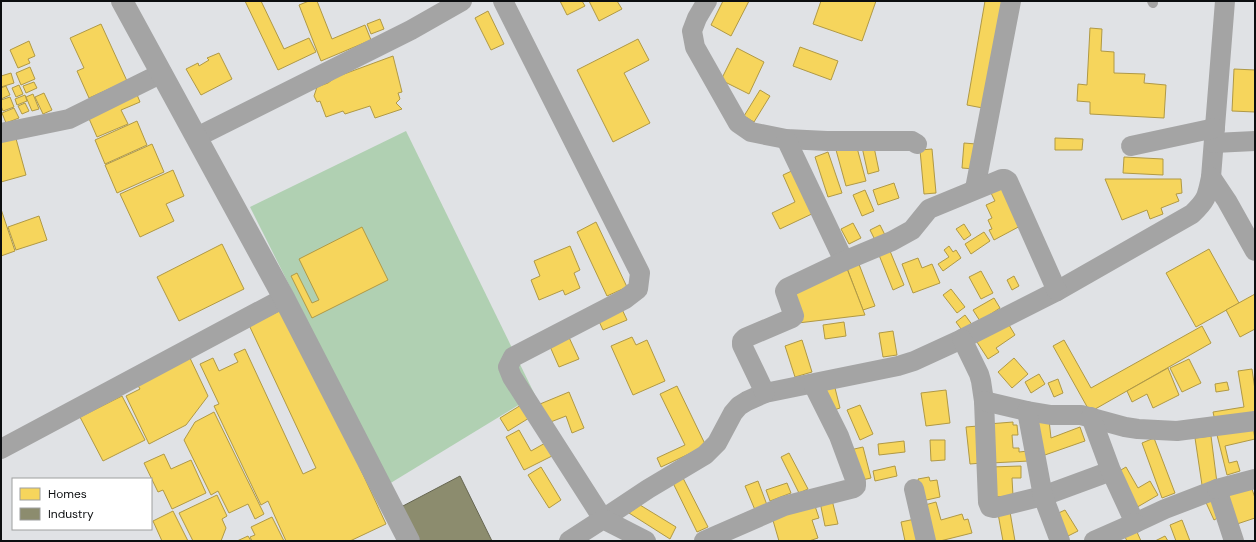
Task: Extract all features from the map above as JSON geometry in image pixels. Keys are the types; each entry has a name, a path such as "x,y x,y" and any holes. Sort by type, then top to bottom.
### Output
{"street":[{"path":"122,1 284,298 404,539"},
{"path":"196,137 411,30 462,1"},
{"path":"502,1 640,273 638,289 625,299 513,357 508,367 512,377 603,519 646,541"},
{"path":"707,1 697,18 692,31 696,47 738,123 751,132 786,139 912,142 916,144"},
{"path":"975,189 1011,1"},
{"path":"569,541 648,489 705,455 717,443 738,406 747,401 765,393 898,366 914,361 962,339 1057,291 1192,214 1202,205 1207,195 1211,177 1225,1"},
{"path":"1,133 69,119 162,73"},
{"path":"1131,146 1214,136 1255,141"},
{"path":"786,139 844,261"},
{"path":"1211,177 1227,201 1255,251"},
{"path":"765,393 742,345 742,342 745,338 794,316 785,291 787,288 912,230 929,209 1002,179 1006,179 1008,181 1057,291"},
{"path":"1,449 284,298"},
{"path":"962,339 979,374 984,401 988,502 990,506 994,508 1043,496 1111,471"},
{"path":"704,541 784,506 854,488 856,486 856,482 839,436 813,384"},
{"path":"984,401 1051,415 1081,415 1125,427 1177,431 1255,422"},
{"path":"1027,411 1043,496 1060,541"},
{"path":"1091,417 1111,471 1135,523"},
{"path":"1094,541 1165,509 1217,489 1255,479"},
{"path":"914,489 926,541"},
{"path":"1217,489 1234,541"}],"green space":[{"path":"406,131 535,395 389,484 250,207"}],"building: Homes":[{"path":"245,1 261,1 284,49 309,38 316,52 278,70"},
{"path":"309,1 317,1 332,39 365,25 371,40 321,61 299,5"},
{"path":"560,1 582,1 585,6 567,15"},
{"path":"589,1 617,1 622,9 599,21"},
{"path":"723,1 749,1 731,36 711,25"},
{"path":"821,1 876,1 862,41 813,24"},
{"path":"985,1 1007,1 988,109 967,105"},
{"path":"488,11 504,44 491,50 475,18"},
{"path":"380,19 384,29 371,34 367,24"},
{"path":"101,24 127,81 89,98 77,71 84,68 70,38"},
{"path":"1090,28 1102,29 1101,51 1114,52 1114,73 1145,74 1144,83 1166,85 1164,118 1090,114 1090,102 1077,101 1078,84 1087,85"},
{"path":"638,39 649,60 624,73 650,123 613,142 577,70"},
{"path":"29,41 35,56 28,59 30,63 18,68 10,50"},
{"path":"800,47 838,61 831,80 793,66"},
{"path":"737,48 764,62 749,94 721,80"},
{"path":"219,53 232,79 201,95 186,69 198,63 199,66 209,60 207,58"},
{"path":"393,56 402,92 398,93 400,99 396,103 402,109 375,118 370,106 345,114 343,111 326,117 320,101 317,102 314,96 317,87 328,83 336,77"},
{"path":"30,67 35,79 21,85 16,73"},
{"path":"1234,69 1255,70 1255,112 1232,111"},
{"path":"11,73 14,83 1,87 1,76"},
{"path":"34,82 37,88 26,93 23,86"},
{"path":"19,85 23,94 16,97 12,88"},
{"path":"6,86 10,95 1,99 1,88"},
{"path":"760,90 770,96 754,122 744,116"},
{"path":"136,92 140,102 121,110 128,124 97,137 87,114"},
{"path":"44,93 52,110 43,114 35,97"},
{"path":"33,94 39,109 32,111 26,97"},
{"path":"25,95 27,101 17,105 15,99"},
{"path":"10,97 14,107 3,111 1,100"},
{"path":"25,103 29,111 22,114 18,106"},
{"path":"14,108 19,118 6,123 2,113"},
{"path":"137,121 147,145 105,164 95,140"},
{"path":"15,135 26,175 1,182 1,139"},
{"path":"1055,138 1083,139 1082,150 1055,150"},
{"path":"964,143 976,144 974,169 962,168"},
{"path":"152,144 164,172 117,193 105,165"},
{"path":"856,144 866,181 846,186 836,150"},
{"path":"862,147 874,147 879,171 868,174"},
{"path":"932,149 936,193 924,194 920,150"},
{"path":"828,152 842,193 828,197 815,157"},
{"path":"1124,157 1163,159 1163,175 1123,173"},
{"path":"796,169 816,212 780,229 772,213 795,202 783,175"},
{"path":"173,170 184,196 166,204 174,221 140,237 120,194"},
{"path":"1105,179 1181,179 1182,193 1176,194 1179,201 1161,208 1163,214 1150,219 1147,210 1122,220"},
{"path":"1004,182 1024,224 994,240 989,230 992,229 988,220 992,218 986,205 995,201 989,189"},
{"path":"894,183 899,198 878,205 873,190"},
{"path":"865,190 874,211 862,216 853,195"},
{"path":"1,209 15,251 1,256"},
{"path":"39,216 47,240 16,250 8,227"},
{"path":"596,222 627,287 607,296 577,232"},
{"path":"853,223 861,238 849,244 841,229"},
{"path":"964,224 971,235 964,240 956,229"},
{"path":"880,225 885,235 875,240 870,230"},
{"path":"362,227 388,280 312,318 291,276 297,273 312,303 319,300 299,259"},
{"path":"984,232 990,241 971,254 965,244"},
{"path":"222,244 244,289 179,321 157,277"},
{"path":"570,246 580,270 574,273 580,288 565,295 563,290 539,300 531,280 540,276 534,261"},
{"path":"949,246 953,252 956,250 961,258 943,271 938,264 949,257 944,250"},
{"path":"1209,249 1239,303 1196,327 1166,273"},
{"path":"890,251 904,285 893,290 879,255"},
{"path":"918,258 922,268 932,264 940,283 913,293 902,264"},
{"path":"857,259 875,306 863,310 845,263"},
{"path":"844,261 865,315 798,323 784,285"},
{"path":"981,271 993,293 981,299 969,277"},
{"path":"1014,276 1019,286 1012,290 1007,280"},
{"path":"951,289 965,307 957,313 943,295"},
{"path":"1255,294 1255,329 1240,337 1226,310"},
{"path":"994,298 1000,308 980,321 973,310"},
{"path":"621,307 627,320 603,330 597,317"},
{"path":"286,308 386,524 350,541 286,541 268,501 261,505 214,406 219,404 200,364 213,358 219,371 238,362 234,354 245,349 303,474 316,468 249,325"},
{"path":"965,315 973,326 964,333 956,322"},
{"path":"1006,320 1015,335 996,348 999,352 988,359 975,339"},
{"path":"844,322 846,336 825,339 823,325"},
{"path":"1202,326 1211,343 1090,412 1053,346 1064,340 1091,388"},
{"path":"893,331 897,355 883,357 879,333"},
{"path":"567,333 579,359 559,367 548,342"},
{"path":"632,337 636,345 647,340 665,381 633,395 611,346"},
{"path":"802,340 812,372 795,377 785,346"},
{"path":"189,356 208,396 186,425 149,444 126,396 140,389 136,382"},
{"path":"1014,358 1028,374 1012,388 998,372"},
{"path":"1189,359 1201,383 1182,392 1170,368"},
{"path":"1168,368 1179,395 1153,408 1147,394 1132,402 1127,391"},
{"path":"1252,369 1255,390 1255,415 1215,421 1213,412 1244,407 1238,371"},
{"path":"1039,374 1045,384 1031,393 1025,382"},
{"path":"1058,379 1063,393 1054,397 1048,383"},
{"path":"1227,382 1229,390 1216,392 1215,384"},
{"path":"834,384 840,408 828,412 822,387"},
{"path":"677,386 706,446 661,467 657,458 685,445 660,394"},
{"path":"946,390 950,423 926,426 921,393"},
{"path":"569,392 584,428 572,433 566,416 548,423 540,404"},
{"path":"122,396 145,440 103,461 80,417"},
{"path":"526,402 534,415 508,431 500,418"},
{"path":"860,405 873,434 860,440 847,410"},
{"path":"214,412 264,514 255,519 248,504 229,513 218,491 211,495 184,440 195,422"},
{"path":"1038,419 1049,420 1051,438 1080,427 1085,441 1042,456"},
{"path":"1013,422 1013,425 1017,425 1018,435 1012,435 1013,448 1019,448 1019,452 1028,451 1029,461 991,463 988,424"},
{"path":"978,426 982,463 970,464 966,427"},
{"path":"1253,427 1255,439 1225,446 1229,463 1237,461 1240,471 1227,475 1217,435"},
{"path":"519,430 531,451 547,442 554,455 524,470 506,437"},
{"path":"1211,436 1217,483 1202,485 1195,438"},
{"path":"1154,438 1175,493 1162,498 1142,443"},
{"path":"930,440 945,440 945,460 931,461"},
{"path":"904,441 905,452 879,455 878,444"},
{"path":"863,447 871,478 858,481 850,450"},
{"path":"789,453 808,489 799,493 781,457"},
{"path":"164,454 171,469 191,460 206,493 172,509 163,490 158,492 144,463"},
{"path":"895,466 897,476 875,481 873,471"},
{"path":"1021,466 1021,478 1012,478 1013,496 991,497 990,467"},
{"path":"541,467 561,500 549,508 528,475"},
{"path":"1126,467 1138,488 1150,481 1158,495 1134,509 1114,474"},
{"path":"682,476 708,527 697,532 672,481"},
{"path":"929,477 930,481 937,480 940,497 922,501 918,479"},
{"path":"758,481 767,505 755,510 745,486"},
{"path":"787,483 791,493 770,501 766,490"},
{"path":"1250,483 1255,498 1255,518 1234,525 1223,492"},
{"path":"1212,492 1223,515 1214,520 1203,496"},
{"path":"217,495 227,516 222,519 226,528 221,541 193,541 179,513"},
{"path":"832,500 838,524 825,526 820,502"},
{"path":"936,502 941,520 962,514 964,520 968,519 972,533 935,541 925,505"},
{"path":"814,503 819,518 812,520 818,538 809,541 779,541 772,517"},
{"path":"640,505 676,527 670,539 629,513"},
{"path":"1009,506 1015,541 1003,541 997,508"},
{"path":"1065,510 1078,531 1068,536 1052,516"},
{"path":"173,511 188,541 162,541 153,521"},
{"path":"272,517 284,541 252,541 250,537 255,535 251,527"},
{"path":"915,519 920,541 905,541 901,522"},
{"path":"1182,520 1190,541 1176,541 1170,525"},
{"path":"1137,532 1141,541 1127,541 1125,537"},
{"path":"248,536 251,541 237,541"},
{"path":"1165,536 1168,541 1155,541"}],"building: Industry":[{"path":"460,476 492,541 420,541 401,507"}]}
